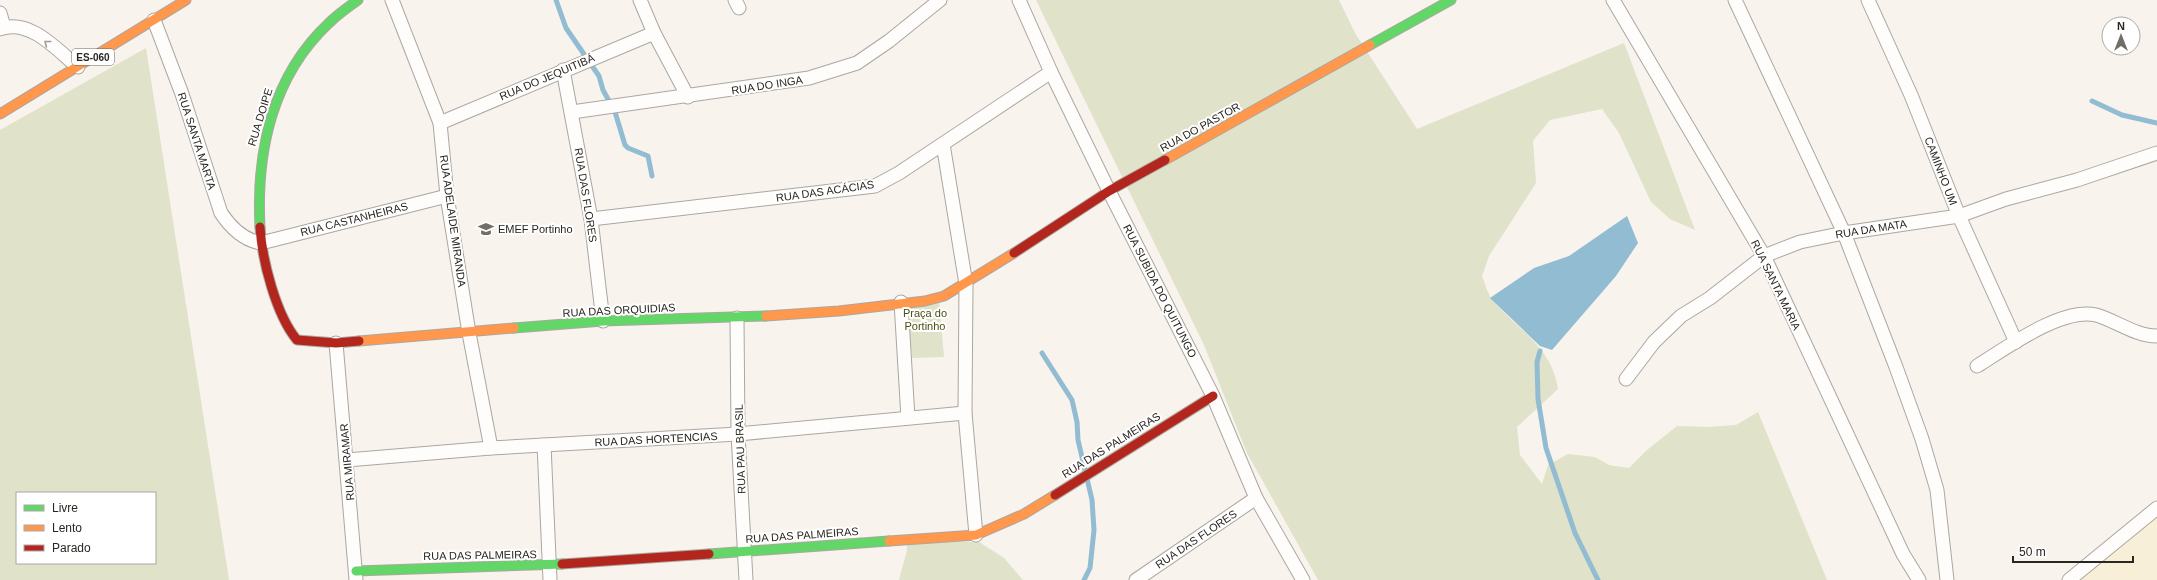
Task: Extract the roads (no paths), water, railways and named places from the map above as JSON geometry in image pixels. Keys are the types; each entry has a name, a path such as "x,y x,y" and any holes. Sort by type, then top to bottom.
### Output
{"street":[{"name":"ES-060","path":"0,114 186,0"},
{"name":"RUA DOIPE","path":"282,317 261,243 259,180 261,149 271,114 284,80 322,29 342,10 358,0"},
{"name":"RUA ADELAIDE MIRANDA","path":"392,0 440,123 448,196 469,333 491,448"},
{"path":"640,0 654,33 688,97"},
{"name":"RUA DO INGA","path":"572,112 688,97 809,78 857,63 889,41 940,0"},
{"name":"RUA SUBIDA DO QUITUNGO","path":"1020,0 1051,72 1109,191 1213,396 1256,498 1303,580"},
{"name":"RUA DO PASTOR","path":"966,284 1109,191 1452,0"},
{"name":"RUA SANTA MARIA","path":"1613,0 1764,256 1903,554 1919,580"},
{"path":"1735,0 1844,233 1924,446 1937,490 1947,580"},
{"name":"CAMINHO UM","path":"1868,0 1911,96 1959,216 2016,342"},
{"path":"0,13 2,28 22,27 30,30 78,67"},
{"name":"RUA SANTA MARTA","path":"154,20 182,94 221,213 230,227 252,242 261,243"},
{"name":"RUA DO JEQUITIBÁ","path":"440,123 654,33"},
{"name":"RUA DAS FLORES","path":"563,70 591,219 603,321"},
{"name":"RUA DAS ACÁCIAS","path":"591,219 875,186 899,173 1051,72"},
{"path":"943,144 966,284 965,413 976,536"},
{"name":"RUA DA MATA","path":"1626,379 1654,342 1681,316 1710,298 1764,256 1800,242 1844,233 1959,216 2006,199 2077,180 2157,153"},
{"name":"RUA CASTANHEIRAS","path":"261,243 448,196"},
{"name":"RUA DAS ORQUIDIAS","path":"282,317 287,328 297,340 336,343 603,321 737,318 839,311 901,302 925,301 938,297 966,284"},
{"path":"901,302 908,418"},
{"path":"1977,366 2016,342 2063,317 2078,314 2095,315 2119,323 2148,336 2157,336"},
{"name":"RUA PAU BRASIL","path":"737,318 738,434 746,580"},
{"name":"RUA MIRAMAR","path":"336,343 356,575"},
{"name":"RUA DAS PALMEIRAS","path":"356,575 549,566 744,551 976,536 1024,514 1213,396"},
{"name":"RUA DAS HORTENCIAS","path":"347,460 491,448 738,434 965,413"},
{"path":"544,445 550,580"},
{"name":"RUA DAS FLORES","path":"1136,580 1256,498"},
{"path":"2069,580 2157,508"}],"water":[{"path":"1627,216 1638,243 1616,276 1552,350 1540,346 1490,298 1534,268 1569,256"}],"waterway":[{"path":"556,0 566,28 599,76 603,90 615,112 625,145 628,148 648,156 652,176"},
{"path":"2092,101 2122,115 2157,123"},
{"path":"1540,351 1537,362 1538,399 1546,448 1575,533 1598,580"},
{"path":"1042,353 1072,400 1077,422 1078,440 1092,500 1094,530 1090,568 1084,580"}],"place":[{"name":"EMEF Portinho","path":"486,229"}],"park label":[{"name":"Praça do Portinho","path":"925,319"}]}
